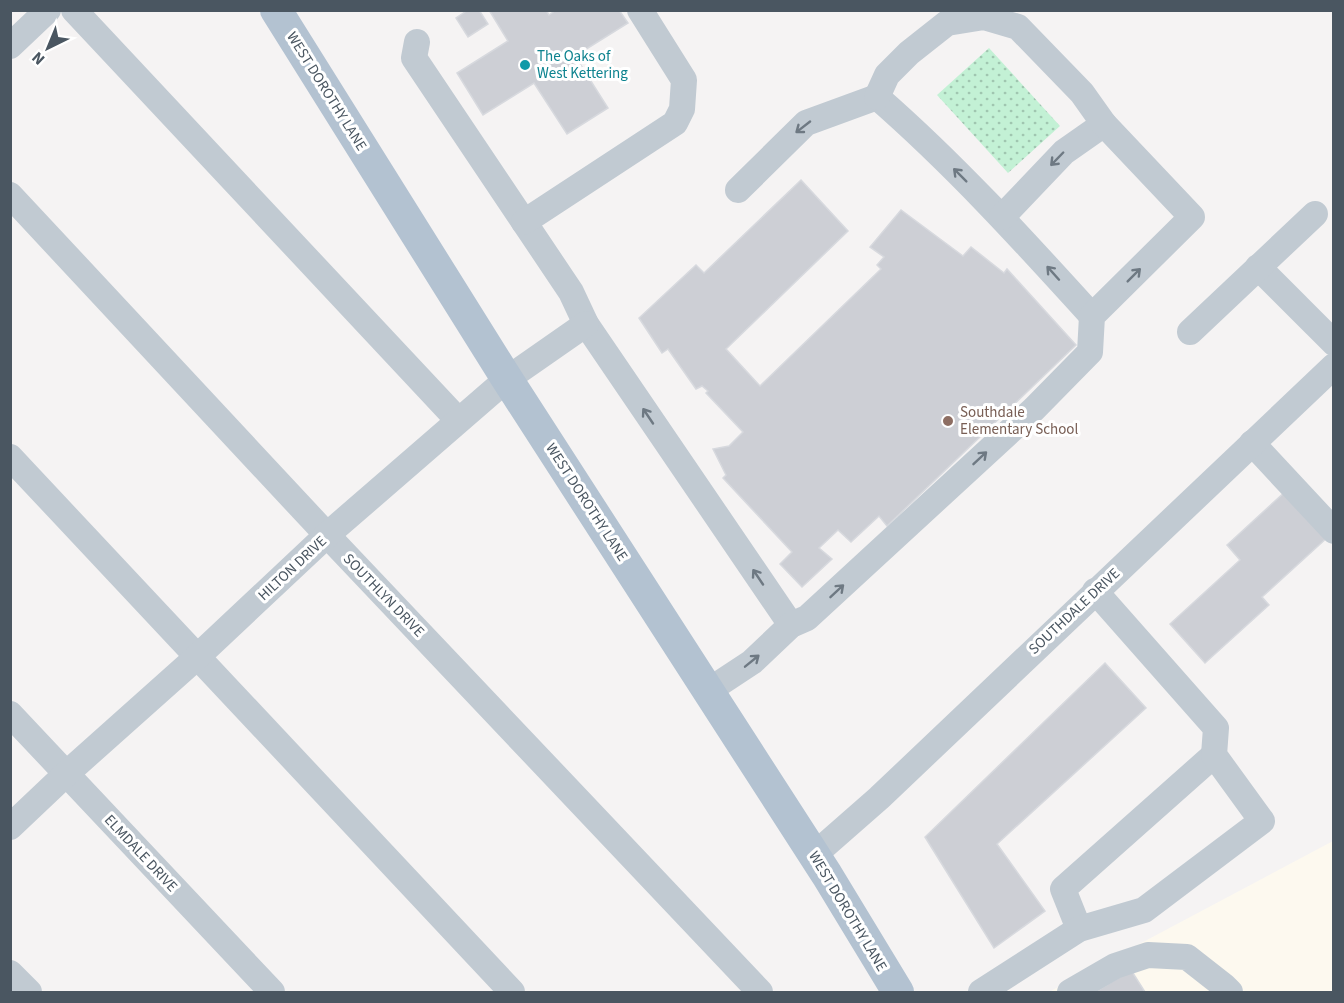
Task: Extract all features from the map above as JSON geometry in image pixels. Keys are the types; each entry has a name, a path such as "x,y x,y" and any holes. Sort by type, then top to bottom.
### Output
{"main road":[{"name":"WEST DOROTHY LANE","path":"276,10 507,379 814,855 898,993"}],"street":[{"path":"10,46 48,10"},
{"path":"74,10 458,420"},
{"path":"524,222 675,123 682,109 684,80 640,10"},
{"path":"708,691 752,662 791,625 807,618 1034,409 1090,352 1092,316 1192,217 1104,124 1082,93 1018,27 984,17 947,23 909,53 887,75 878,97 806,123 738,190"},
{"path":"417,42 414,58 571,292 585,324 791,625"},
{"path":"878,97 920,134 1002,217 1092,316"},
{"path":"1002,217 1064,152 1104,124"},
{"name":"SOUTHLYN DRIVE","path":"10,195 327,535 760,993"},
{"path":"1190,332 1315,214"},
{"path":"1258,267 1334,343"},
{"name":"HILTON DRIVE","path":"10,827 327,535 458,420 507,379 585,324"},
{"name":"SOUTHDALE DRIVE","path":"814,855 879,798 1334,366"},
{"path":"1252,443 1334,531"},
{"path":"10,458 512,993"},
{"path":"981,993 1079,929 1144,910 1262,821 1214,755 1216,728 1095,591"},
{"name":"ELMDALE DRIVE","path":"10,714 272,993"},
{"path":"1079,929 1063,889 1214,755"},
{"path":"1070,993 1115,966 1148,955 1187,957 1230,993"},
{"path":"10,973 29,993"}],"shaded area":[{"path":"1333,841 1333,992 1049,992"}],"green space":[{"path":"989,48 1060,126 1008,173 937,95"}],"building":[{"path":"468,10 479,10 488,24 468,37 456,18"},
{"name":"The Oaks of West Kettering","path":"489,10 546,10 549,15 556,10 619,10 628,23 575,56 608,108 567,134 534,83 483,115 457,73 508,41"},
{"name":"Southdale Elementary School","path":"801,180 848,231 726,349 760,386 881,269 877,265 884,257 870,247 901,210 963,256 971,247 1004,273 1007,269 1076,345 887,526 879,516 851,542 838,530 819,548 832,559 802,587 780,564 792,552 723,478 726,475 713,449 729,446 743,432 706,393 708,391 702,386 696,389 668,349 662,353 639,318 696,265 704,273"},
{"path":"1287,490 1329,536 1262,597 1269,605 1205,663 1170,624 1240,560 1227,545"},
{"path":"1105,663 1146,708 997,844 1045,911 994,948 925,837"},
{"path":"1131,970 1145,992 1095,992"}],"place":[{"name":"The Oaks of West Kettering","path":"525,65"},
{"name":"Southdale Elementary School","path":"948,421"}]}
